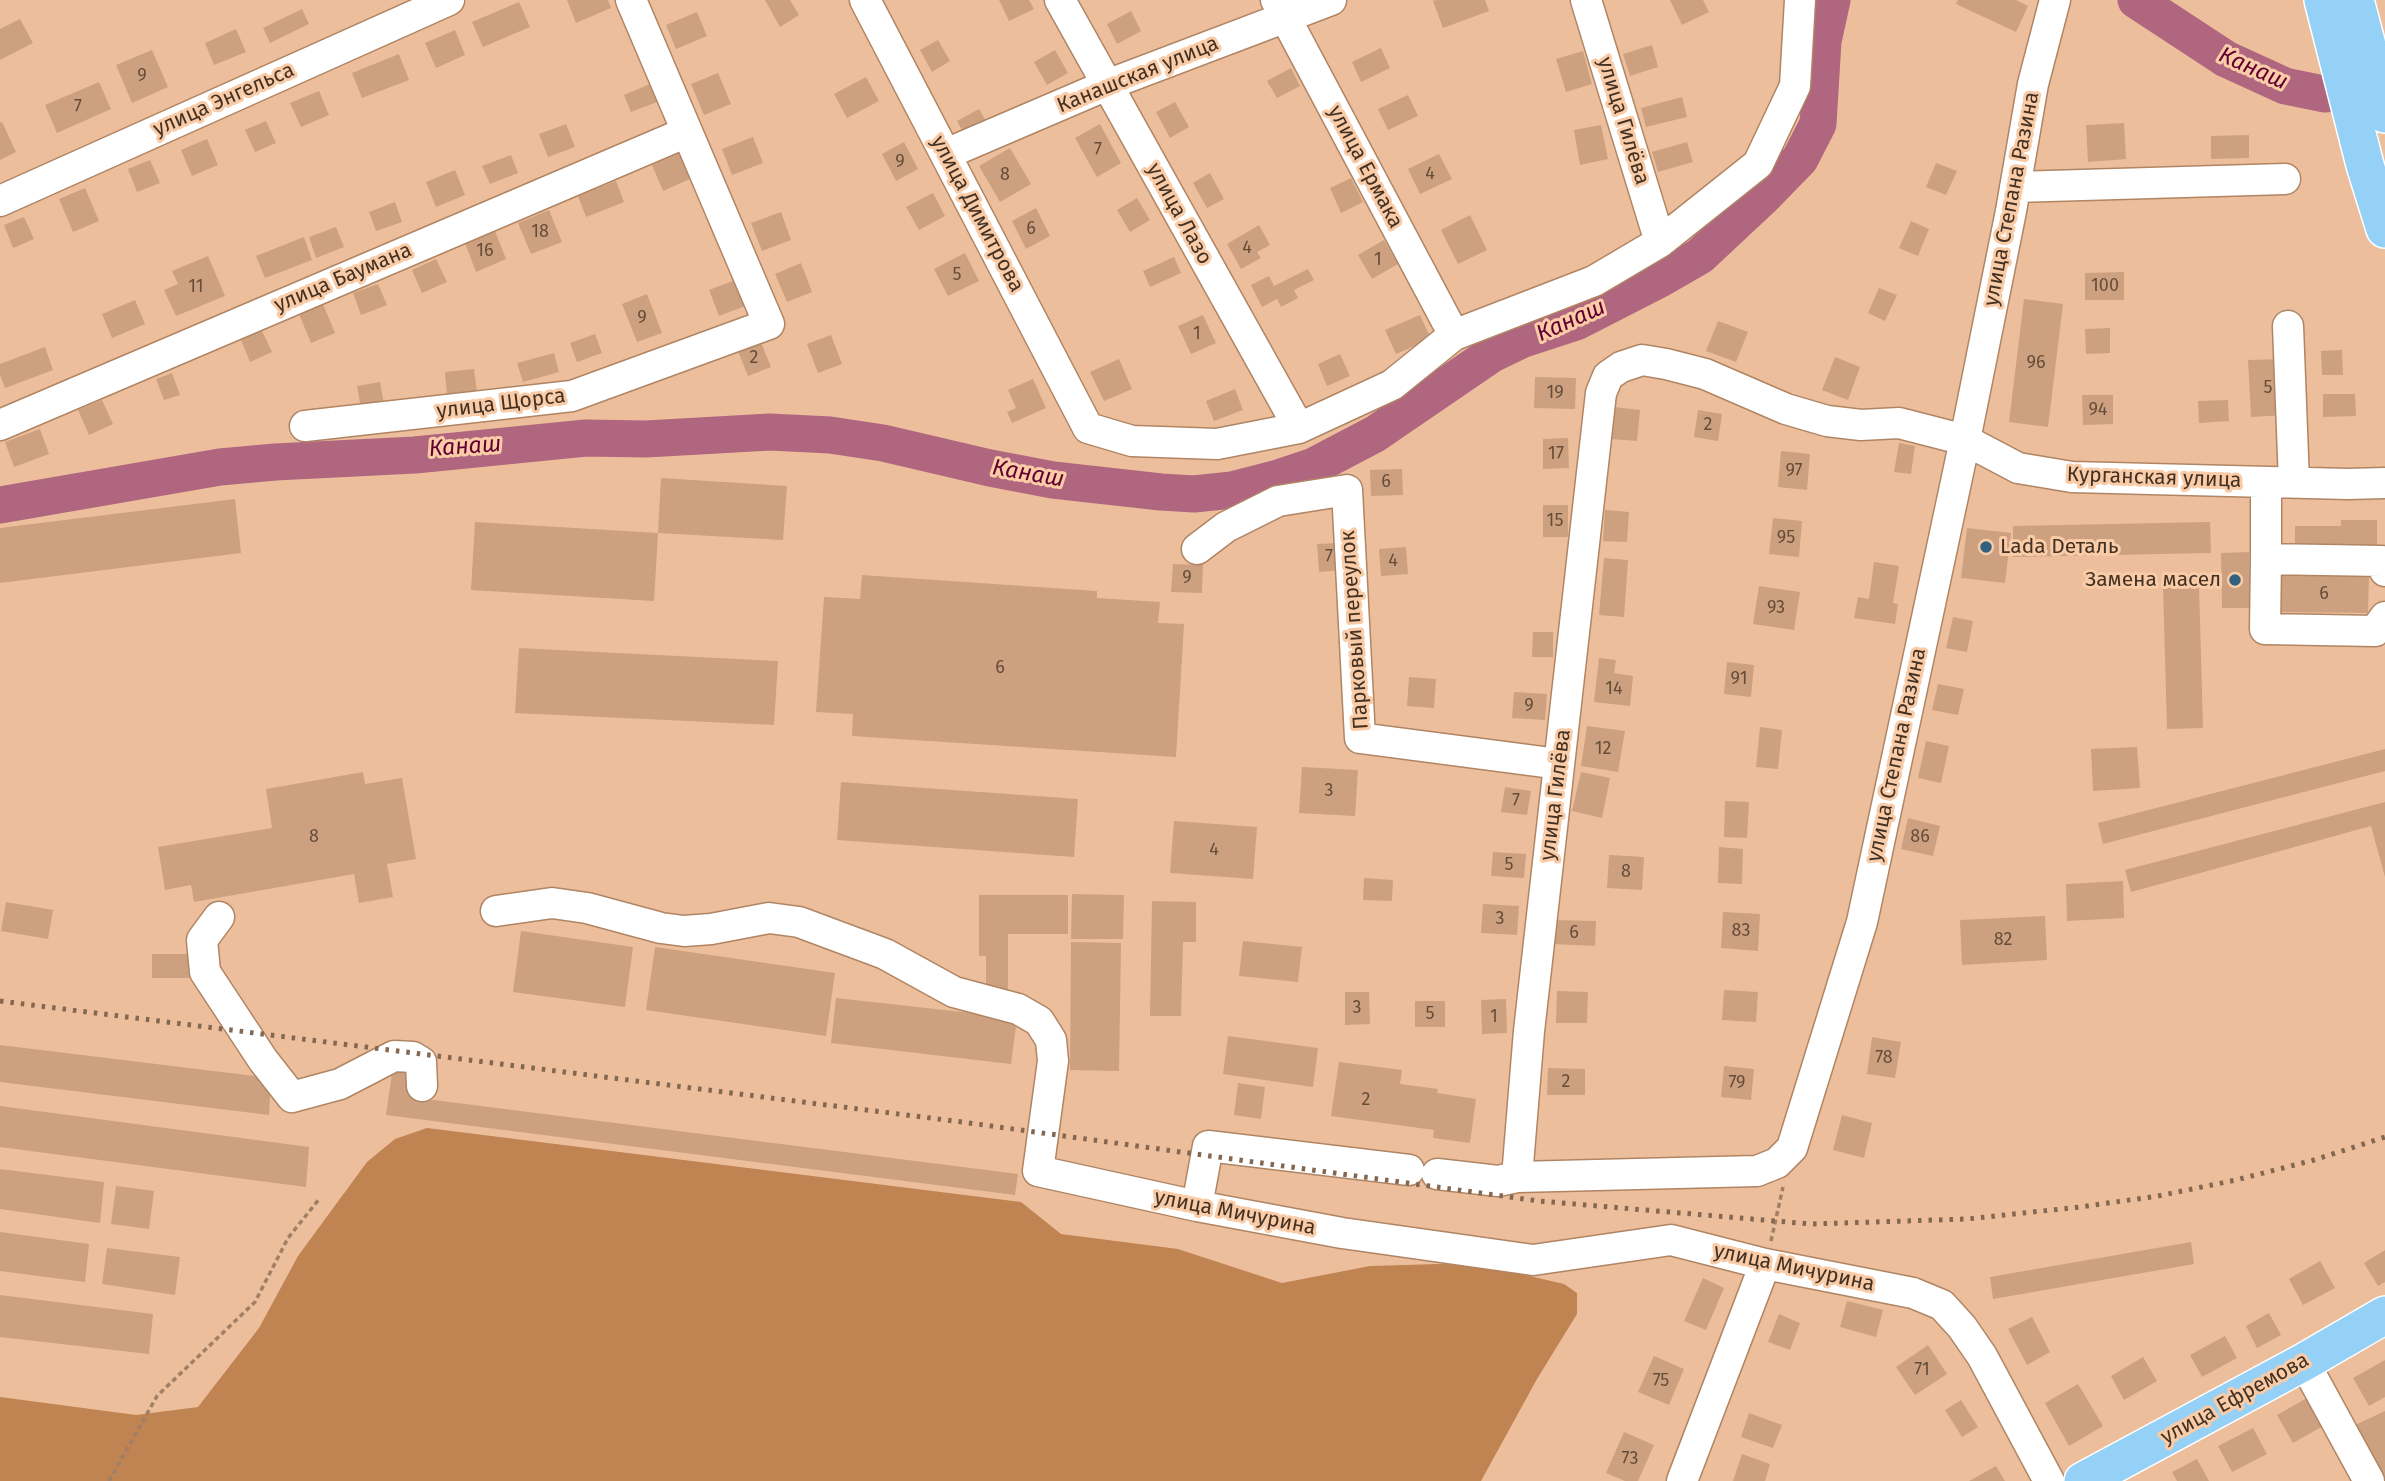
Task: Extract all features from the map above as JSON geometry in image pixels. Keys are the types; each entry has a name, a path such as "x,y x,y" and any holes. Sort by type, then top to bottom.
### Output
{"main road":[{"path":"2341,6 2385,114"},
{"path":"2341,6 2365,165 2385,229"},
{"name":"улица Ефремова","path":"2083,1481 2304,1362 2385,1315"}],"street":[{"name":"улица Энгельса","path":"0,201 449,0"},
{"path":"631,0 687,132"},
{"name":"улица Димитрова","path":"865,0 1088,428 1132,441 1217,444 1298,428"},
{"name":"улица Лазо","path":"1060,0 1298,428"},
{"name":"Канашская улица","path":"946,154 1280,9 1331,0"},
{"name":"улица Гилёва","path":"1586,0 1660,242"},
{"path":"1298,428 1392,385 1454,335 1594,281 1660,242 1758,164 1795,86 1800,0"},
{"name":"улица Степана Разина","path":"1793,1148 1861,922 1965,440 2034,84 2055,0"},
{"name":"улица Ермака","path":"1280,9 1454,335"},
{"name":"улица Щорса","path":"305,426 572,396 769,324 687,132"},
{"name":"улица Баумана","path":"0,425 687,132"},
{"path":"2015,187 2285,179"},
{"path":"2288,326 2280,482 2266,559 2265,629 2375,631 2385,617"},
{"name":"Курганская улица","path":"1600,413 1601,393 1608,376 1620,367 1642,360 1705,373 1786,409 1827,421 1861,425 1899,423 1965,440 2018,468 2072,477 2385,483"},
{"name":"улица Гилёва","path":"1517,1177 1529,1031 1600,413"},
{"name":"Парковый переулок","path":"1197,549 1226,527 1278,501 1347,490 1360,738 1559,764"},
{"path":"2266,559 2382,561 2385,570"},
{"name":"улица Мичурина","path":"496,911 552,903 587,908 661,928 684,931 711,929 769,918 799,922 886,954 954,992 1018,1009 1039,1021 1051,1040 1053,1060 1038,1171 1197,1206 1342,1233 1533,1260 1671,1240 1765,1264 1913,1293 1942,1305 1962,1327 1982,1356 2049,1481"},
{"path":"219,917 202,940 205,972 263,1060 292,1097 340,1084 394,1056 413,1057 421,1062 422,1086"},
{"path":"1197,1206 1208,1146 1498,1181 1517,1177 1757,1171 1777,1163 1793,1148"},
{"path":"1682,1481 1765,1264"},
{"path":"2304,1362 2369,1481"}],"path":[{"path":"1765,1264 1793,1148"},
{"path":"109,1481 157,1396 255,1302 288,1238 320,1198"}],"shaded area":[{"path":"427,1128 1021,1202 1061,1234 1178,1249 1282,1283 1370,1266 1473,1263 1564,1284 1577,1293 1577,1314 1537,1379 1481,1481 0,1481 0,1397 136,1415 198,1407 259,1328 298,1256 367,1162 395,1139"}],"building":[{"path":"567,0 608,0 611,8 576,23"},
{"path":"765,0 790,0 799,15 780,27"},
{"path":"999,0 1029,0 1034,9 1009,21"},
{"path":"1485,0 1489,11 1443,28 1433,1"},
{"path":"1670,0 1703,0 1709,12 1682,25"},
{"path":"1958,0 2016,0 2028,6 2016,32 1956,4"},
{"path":"519,2 530,27 483,47 472,22"},
{"path":"302,9 309,24 270,43 263,28"},
{"path":"1131,11 1141,31 1117,44 1107,24"},
{"path":"697,12 707,36 676,49 666,25"},
{"path":"20,19 33,43 0,60 0,29"},
{"path":"236,29 246,52 214,65 205,43"},
{"path":"455,30 465,55 436,68 425,43"},
{"path":"938,40 950,61 932,72 920,50"},
{"path":"1652,45 1658,67 1630,76 1623,54"},
{"path":"1381,48 1390,68 1361,82 1352,62"},
{"path":"152,50 168,87 132,103 116,65"},
{"path":"1055,50 1068,73 1047,85 1034,62"},
{"path":"1583,51 1592,84 1566,92 1556,59"},
{"path":"399,54 409,80 362,98 352,73"},
{"path":"1291,68 1300,86 1277,98 1267,81"},
{"path":"718,73 731,104 704,115 691,84"},
{"path":"866,77 879,101 847,118 834,94"},
{"path":"99,82 111,109 57,133 45,105"},
{"path":"650,84 657,102 631,112 624,95"},
{"path":"319,91 329,115 301,127 290,103"},
{"path":"1408,95 1418,116 1388,130 1378,109"},
{"path":"1682,97 1687,117 1646,127 1641,108"},
{"path":"1175,102 1189,127 1170,138 1156,112"},
{"path":"979,109 986,121 964,134 957,121"},
{"path":"266,121 276,143 255,152 245,130"},
{"path":"2,122 16,152 0,160 0,123"},
{"path":"2124,123 2126,159 2088,162 2086,125"},
{"path":"566,124 575,147 548,157 539,134"},
{"path":"1100,124 1121,163 1097,177 1075,138"},
{"path":"1601,125 1608,159 1580,165 1574,130"},
{"path":"2249,135 2249,158 2211,159 2211,136"},
{"path":"753,137 763,163 732,175 722,149"},
{"path":"207,139 218,165 192,176 181,150"},
{"path":"904,142 918,169 896,181 882,154"},
{"path":"1687,142 1693,162 1658,172 1652,152"},
{"path":"1010,148 1031,184 1000,202 979,166"},
{"path":"679,153 690,179 663,191 652,165"},
{"path":"1439,154 1452,179 1420,194 1408,169"},
{"path":"511,155 518,173 490,184 482,166"},
{"path":"150,160 160,183 137,192 128,169"},
{"path":"1936,163 1957,171 1946,195 1926,187"},
{"path":"455,170 465,195 436,207 426,182"},
{"path":"1210,173 1224,199 1207,208 1193,183"},
{"path":"1351,178 1363,202 1341,213 1330,188"},
{"path":"616,181 624,202 586,217 578,196"},
{"path":"85,188 99,221 73,232 59,199"},
{"path":"933,193 945,216 919,230 906,207"},
{"path":"1137,198 1150,220 1130,232 1117,210"},
{"path":"395,202 402,222 376,231 369,212"},
{"path":"1036,208 1050,236 1026,249 1012,221"},
{"path":"549,210 562,242 531,254 518,223"},
{"path":"781,212 791,240 762,251 751,223"},
{"path":"1470,215 1487,250 1458,264 1441,230"},
{"path":"24,217 34,239 13,248 4,225"},
{"path":"1911,221 1929,229 1918,256 1899,248"},
{"path":"1259,225 1270,245 1257,252 1261,258 1241,269 1227,244"},
{"path":"336,227 344,247 316,258 309,237"},
{"path":"495,231 506,259 476,272 465,243"},
{"path":"304,237 312,260 265,278 256,256"},
{"path":"1384,240 1398,264 1372,279 1358,255"},
{"path":"965,253 979,281 948,296 934,269"},
{"path":"208,256 225,296 176,316 164,290 178,284 172,271"},
{"path":"1174,257 1181,273 1150,287 1143,271"},
{"path":"436,259 447,282 422,293 412,270"},
{"path":"801,263 812,292 787,302 775,274"},
{"path":"1308,269 1314,280 1294,290 1298,298 1281,307 1277,299 1262,307 1251,285 1269,276 1274,286"},
{"path":"2124,272 2124,300 2085,300 2085,273"},
{"path":"735,280 745,306 719,316 709,290"},
{"path":"378,284 387,305 361,315 353,293"},
{"path":"1879,288 1897,295 1885,321 1868,313"},
{"path":"647,294 662,333 637,342 622,304"},
{"path":"2024,299 2063,304 2048,427 2009,422"},
{"path":"135,300 145,324 112,338 102,314"},
{"path":"323,304 335,333 311,343 299,314"},
{"path":"1203,315 1216,343 1191,354 1178,326"},
{"path":"1420,315 1431,339 1396,354 1385,330"},
{"path":"1718,321 1748,332 1736,362 1706,351"},
{"path":"2110,328 2110,353 2086,354 2085,329"},
{"path":"262,331 272,352 250,362 241,340"},
{"path":"595,334 602,353 577,362 570,343"},
{"path":"831,335 842,364 818,373 807,344"},
{"path":"760,340 771,367 748,376 737,349"},
{"path":"45,347 53,370 5,388 0,375 0,364"},
{"path":"2342,350 2343,375 2322,375 2321,351"},
{"path":"554,353 559,372 523,382 517,363"},
{"path":"1340,354 1350,376 1327,386 1318,364"},
{"path":"1835,357 1860,367 1848,400 1822,390"},
{"path":"1119,359 1132,389 1104,401 1090,372"},
{"path":"2284,359 2287,415 2251,417 2248,360"},
{"path":"474,369 477,392 447,396 445,372"},
{"path":"172,373 180,395 164,400 156,379"},
{"path":"1535,377 1576,378 1575,409 1534,408"},
{"path":"1033,379 1046,408 1012,423 1007,412 1016,408 1008,390"},
{"path":"380,382 384,404 361,409 357,386"},
{"path":"1235,389 1243,410 1214,421 1206,401"},
{"path":"2323,394 2355,394 2356,416 2323,417"},
{"path":"2082,395 2113,395 2113,424 2083,425"},
{"path":"102,400 113,424 89,435 78,410"},
{"path":"2228,400 2229,421 2199,423 2198,401"},
{"path":"1614,407 1640,410 1637,441 1611,439"},
{"path":"1698,410 1722,414 1718,441 1694,437"},
{"path":"40,429 49,454 14,467 5,442"},
{"path":"1568,438 1569,468 1543,469 1543,439"},
{"path":"1899,443 1915,446 1911,474 1894,472"},
{"path":"1781,451 1810,454 1807,490 1778,487"},
{"path":"1402,469 1403,495 1371,496 1370,470"},
{"path":"661,478 787,486 783,540 658,533"},
{"path":"235,499 241,553 0,583 0,528"},
{"path":"1543,505 1568,505 1568,537 1543,537"},
{"path":"1605,510 1629,512 1627,542 1603,541"},
{"path":"1773,518 1802,521 1799,557 1769,554"},
{"path":"2341,520 2377,520 2377,546 2295,547 2295,526 2341,526"},
{"path":"475,522 658,533 654,601 471,590"},
{"path":"2210,522 2211,553 2013,557 2013,526"},
{"path":"1967,528 2011,533 2005,583 1961,578"},
{"path":"1339,543 1341,570 1319,572 1317,544"},
{"path":"1406,547 1408,574 1381,576 1379,549"},
{"name":"Замена масел","path":"2249,552 2250,608 2222,608 2221,553"},
{"path":"1604,558 1628,560 1624,617 1599,615"},
{"path":"1874,562 1899,566 1893,603 1898,604 1895,624 1854,618 1858,597 1869,599"},
{"path":"1173,564 1203,565 1202,593 1171,592"},
{"path":"2279,574 2369,575 2368,613 2279,612"},
{"path":"862,575 1097,591 1097,598 1160,602 1158,623 1184,624 1176,757 852,736 853,714 816,712 824,597 860,599"},
{"path":"1759,586 1800,592 1794,630 1753,624"},
{"path":"2199,586 2203,728 2167,729 2163,587"},
{"path":"1953,617 1973,621 1967,652 1946,648"},
{"path":"1533,632 1553,632 1553,657 1532,657"},
{"path":"519,648 778,661 774,725 515,713"},
{"path":"1599,658 1616,660 1614,673 1633,676 1630,706 1594,702"},
{"path":"1727,662 1754,665 1751,697 1724,694"},
{"path":"1409,677 1436,679 1434,708 1407,706"},
{"path":"1938,684 1964,689 1958,715 1932,710"},
{"path":"1514,692 1547,694 1545,720 1512,718"},
{"path":"1587,726 1625,731 1618,772 1581,766"},
{"path":"1760,727 1782,730 1778,769 1756,767"},
{"path":"1926,741 1949,746 1941,783 1918,778"},
{"path":"2137,747 2140,788 2093,791 2091,749"},
{"path":"2385,749 2385,771 2103,844 2098,823"},
{"path":"1302,767 1358,770 1355,816 1299,813"},
{"path":"363,772 365,784 402,778 416,859 387,864 393,897 359,903 354,874 194,902 191,885 165,890 158,847 272,828 266,789"},
{"path":"1581,772 1610,778 1602,818 1572,811"},
{"path":"841,782 1078,799 1074,857 837,840"},
{"path":"1505,787 1531,791 1527,815 1501,812"},
{"path":"1725,801 1749,802 1747,838 1724,837"},
{"path":"2385,802 2385,877 2371,826 2131,892 2125,870"},
{"path":"1908,818 1940,826 1933,856 1901,849"},
{"path":"1174,821 1257,827 1253,879 1170,873"},
{"path":"1719,847 1743,849 1742,884 1718,883"},
{"path":"1493,852 1526,854 1524,878 1491,876"},
{"path":"1609,855 1644,857 1642,890 1607,888"},
{"path":"1364,878 1393,880 1392,901 1363,900"},
{"path":"2123,881 2124,918 2067,921 2066,884"},
{"path":"1072,894 1124,895 1123,939 1071,939"},
{"path":"979,895 1068,895 1068,934 1008,934 1008,993 986,993 986,956 979,956"},
{"path":"1152,901 1196,902 1196,942 1183,942 1181,1016 1150,1016"},
{"path":"6,902 53,910 48,939 1,931"},
{"path":"1483,904 1519,906 1517,935 1481,933"},
{"path":"1723,912 1760,914 1758,951 1721,948"},
{"path":"2045,916 2047,960 1962,965 1960,920"},
{"path":"1553,920 1596,921 1595,946 1552,944"},
{"path":"521,931 633,947 625,1007 513,992"},
{"path":"1243,941 1302,947 1298,982 1239,976"},
{"path":"1071,942 1121,943 1119,1071 1070,1070"},
{"path":"655,947 835,973 826,1036 646,1010"},
{"path":"152,954 193,954 194,978 152,978"},
{"path":"1724,990 1758,992 1756,1022 1722,1020"},
{"path":"1557,991 1588,992 1587,1023 1556,1023"},
{"path":"1345,992 1369,992 1370,1024 1345,1025"},
{"path":"836,998 1017,1018 1011,1064 831,1043"},
{"path":"1506,999 1507,1033 1482,1034 1481,1000"},
{"path":"1415,1001 1445,1001 1445,1027 1415,1027"},
{"path":"1228,1036 1318,1048 1313,1087 1223,1074"},
{"path":"1872,1037 1901,1042 1895,1078 1867,1074"},
{"path":"0,1045 271,1078 269,1115 0,1082"},
{"path":"394,1060 414,1063 410,1097 1018,1174 1015,1195 386,1115"},
{"path":"1339,1062 1402,1070 1400,1084 1438,1089 1437,1093 1476,1099 1470,1143 1433,1138 1434,1130 1331,1116"},
{"path":"1724,1066 1754,1069 1751,1100 1721,1097"},
{"path":"1548,1068 1585,1069 1585,1095 1547,1095"},
{"path":"1238,1083 1265,1087 1261,1119 1234,1115"},
{"path":"0,1106 309,1147 306,1187 0,1147"},
{"path":"1842,1115 1872,1123 1864,1158 1833,1150"},
{"path":"0,1169 104,1182 100,1223 0,1209"},
{"path":"116,1186 154,1191 149,1229 111,1224"},
{"path":"0,1232 89,1244 85,1282 0,1271"},
{"path":"2191,1242 2194,1264 1993,1299 1990,1277"},
{"path":"107,1248 180,1257 175,1295 102,1284"},
{"path":"2385,1250 2385,1282 2378,1286 2364,1263"},
{"path":"2320,1261 2335,1288 2303,1305 2289,1279"},
{"path":"1703,1278 1724,1288 1706,1330 1684,1321"},
{"path":"0,1295 153,1314 149,1354 0,1337"},
{"path":"1847,1301 1883,1310 1876,1337 1840,1327"},
{"path":"2269,1313 2281,1335 2257,1348 2246,1326"},
{"path":"1779,1314 1800,1323 1790,1350 1768,1342"},
{"path":"2032,1317 2050,1352 2027,1365 2008,1329"},
{"path":"2225,1336 2237,1358 2202,1377 2190,1355"},
{"path":"1928,1345 1947,1374 1915,1395 1896,1367"},
{"path":"1654,1356 1684,1369 1669,1405 1638,1392"},
{"path":"2143,1357 2157,1381 2124,1400 2111,1376"},
{"path":"2385,1360 2385,1397 2369,1406 2353,1378"},
{"path":"2078,1384 2103,1426 2069,1446 2045,1403"},
{"path":"2307,1398 2323,1426 2293,1443 2277,1415"},
{"path":"1961,1400 1978,1427 1962,1437 1945,1410"},
{"path":"2385,1411 2385,1480 2383,1481 2355,1425"},
{"path":"1749,1413 1782,1425 1773,1448 1741,1437"},
{"path":"2253,1428 2267,1454 2232,1472 2218,1446"},
{"path":"1624,1432 1654,1445 1638,1481 1625,1481 1606,1473"},
{"path":"1742,1454 1770,1464 1765,1481 1733,1481"},
{"path":"2197,1459 2209,1481 2177,1481 2172,1472"},
{"path":"1996,1466 2005,1481 1969,1481"}],"waterway":[{"name":"Канаш","path":"0,505 220,467 415,455 586,438 646,439 770,432 830,435 883,443 1053,480 1161,492 1194,494 1232,490 1275,479 1314,466 1375,434 1492,354 1521,340 1576,322 1700,256 1800,159 1818,124 1823,41 1832,0"},
{"name":"Канаш","path":"2136,0 2226,59 2285,86 2324,94 2376,89"}],"railway":[{"path":"0,1001 962,1122 1539,1201 1811,1224 1967,1219 2158,1196 2314,1160 2385,1137"}],"place":[{"name":"Lada Dеталь","path":"1986,547"},
{"name":"Замена масел","path":"2235,580"}]}
